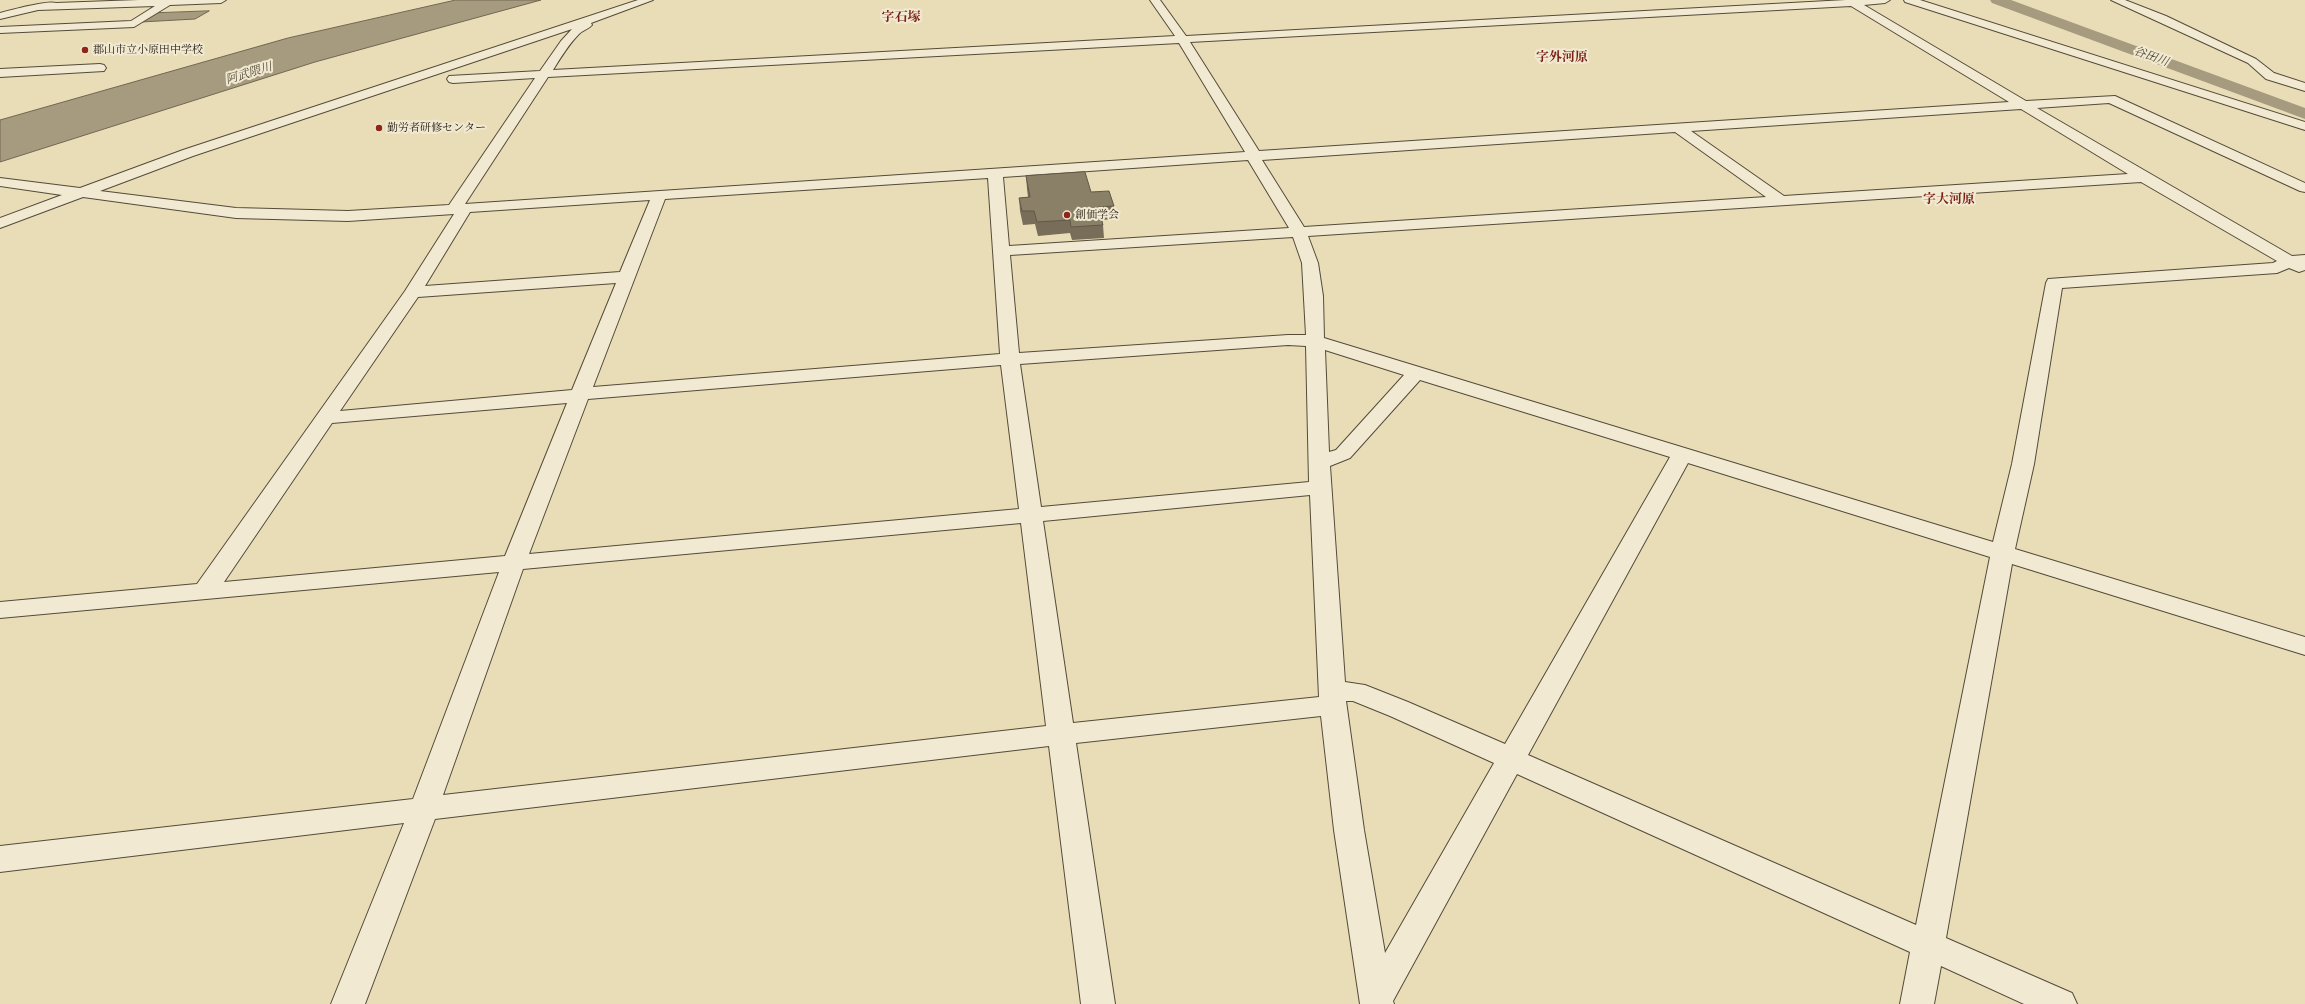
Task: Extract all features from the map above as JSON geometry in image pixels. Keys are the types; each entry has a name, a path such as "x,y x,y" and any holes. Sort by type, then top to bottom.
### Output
{"street":[{"path":"12,9 29,0"},
{"path":"0,16 70,0"},
{"path":"37,7 221,0"},
{"path":"204,592 412,292 521,107 546,74 565,43 577,30 649,0"},
{"path":"0,223 188,153 649,0"},
{"path":"1155,0 1181,40 1196,59 1254,155 1256,162 1299,232 1310,263 1314,296 1314,341 1320,487 1332,698 1349,830 1377,1002"},
{"path":"453,80 1885,0"},
{"path":"1909,0 2305,126"},
{"path":"2116,0 2162,18 2252,62 2264,69 2270,76 2305,87"},
{"path":"0,30 134,24 168,1"},
{"path":"1851,2 2144,177 2297,261 2305,271"},
{"path":"0,10 24,10"},
{"path":"0,73 100,68"},
{"path":"0,182 236,213 348,216 459,210 1254,155 2111,99 2305,188"},
{"path":"1677,127 1781,200"},
{"path":"995,173 1010,359 1033,516 1098,1004"},
{"path":"1002,252 2144,177"},
{"path":"348,1004 424,809 514,562 659,196"},
{"path":"1917,1004 2002,553 2023,464 2054,283 2277,268 2297,261"},
{"path":"412,292 626,277"},
{"path":"324,418 563,398 581,394 1010,359 1288,340 1314,341 2305,646"},
{"path":"1320,462 1343,454 1417,372"},
{"path":"1377,1002 1682,454"},
{"path":"0,610 514,562 1033,516 1320,487"},
{"path":"0,859 1062,734 1332,698 1356,692 1399,709 1512,761 2060,1004"}],"water":[{"name":"阿武隈川","path":"456,0 541,0 315,62 0,162 0,120 288,38"},
{"path":"209,11 195,19 141,22 155,13"}],"building":[{"name":"創価学会","path":"1085,172 1091,192 1109,191 1114,206 1098,207 1103,225 1071,227 1070,220 1037,222 1034,211 1022,211 1019,198 1030,197 1026,176"}],"waterway":[{"name":"谷田川","path":"1997,0 2305,114"}],"place":[{"name":"郡山市立小原田中学校","path":"85,50"},
{"name":"勤労者研修センター","path":"379,128"},
{"name":"創価学会","path":"1067,215"}],"district":[{"name":"字石塚","path":"901,18"},
{"name":"字外河原","path":"1562,58"},
{"name":"字大河原","path":"1949,200"}]}
